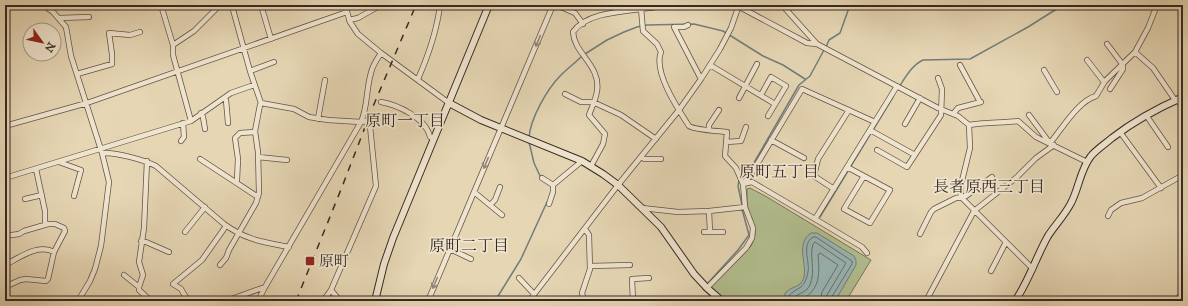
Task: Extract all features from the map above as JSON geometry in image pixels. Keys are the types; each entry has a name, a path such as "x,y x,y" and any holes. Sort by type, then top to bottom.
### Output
{"street":[{"path":"5,8 8,5"},
{"path":"43,5 50,6 60,18 67,30 67,38 71,56 102,151 109,182 101,246 95,269 78,301"},
{"path":"160,5 173,45 173,55 177,72 191,121"},
{"path":"173,45 194,31 220,5"},
{"path":"261,5 271,39"},
{"path":"345,5 349,20 358,34 381,53 449,103 468,114 582,161 618,185 669,236 694,274 722,301"},
{"path":"349,20 362,16 381,5"},
{"path":"418,79 432,43 440,5"},
{"path":"375,301 384,264 393,238 489,5"},
{"path":"428,301 553,5"},
{"path":"556,5 575,13 583,24"},
{"path":"591,166 603,144 605,134 589,115 598,91 592,66 574,42 573,32 575,29 598,16 618,11 665,5"},
{"path":"529,301 618,185 680,110 710,65 731,28 738,5 807,43 817,44"},
{"path":"782,5 817,44 942,110 953,114 969,125 978,123 1005,123 1018,121 1036,137 1087,162"},
{"path":"926,301 974,211 1017,177 1052,144 1081,105 1096,96 1104,82 1135,52 1148,28 1157,5"},
{"path":"220,265 226,258 256,203 260,186 255,132 261,103 254,85 232,6"},
{"path":"641,8 643,31 657,44 662,52 659,59 665,85 670,95 689,126 693,129 709,129 727,132 725,156 736,168 743,184 745,207 753,228 750,244 707,288"},
{"path":"5,126 87,102 177,72 346,12"},
{"path":"60,18 88,17"},
{"path":"688,25 684,27 674,27 701,79"},
{"path":"77,74 112,64 109,33 130,34 140,32"},
{"path":"1107,44 1123,65 1123,69 1110,90"},
{"path":"1135,52 1153,68 1178,99 1183,108"},
{"path":"258,301 361,122 366,110 366,98 371,71 381,53"},
{"path":"1087,60 1104,82"},
{"path":"250,71 274,62"},
{"path":"739,98 757,64"},
{"path":"710,65 775,104"},
{"path":"953,114 958,108 981,102 960,65"},
{"path":"1044,70 1057,92"},
{"path":"761,95 771,77 786,86 768,116"},
{"path":"877,150 907,167 941,115 942,89 938,78"},
{"path":"318,119 325,80"},
{"path":"5,178 58,162 102,151 191,121 231,93 254,85"},
{"path":"815,220 897,86"},
{"path":"743,184 750,176 802,89 875,122"},
{"path":"565,94 581,102 593,102 621,115 656,139"},
{"path":"224,98 226,100 228,124"},
{"path":"905,124 920,98"},
{"path":"1015,301 1033,269 1048,237 1070,205 1087,162 1097,150 1120,132 1146,115 1178,99"},
{"path":"381,102 404,109 423,123 429,132 430,137 434,138"},
{"path":"261,103 294,109 309,117 318,119 361,122 367,121 370,126 376,186 331,290 323,301"},
{"path":"709,129 709,125 719,110"},
{"path":"834,189 814,176 818,159 849,110"},
{"path":"201,113 205,129"},
{"path":"1029,115 1052,144"},
{"path":"1146,115 1168,146"},
{"path":"181,141 184,137 183,123"},
{"path":"969,125 970,148 960,189 961,197 1033,269"},
{"path":"726,142 740,142 746,127"},
{"path":"870,130 915,155"},
{"path":"236,182 238,159 235,138 240,133 255,132"},
{"path":"1120,132 1161,188"},
{"path":"771,140 804,158"},
{"path":"102,151 147,161 164,171 226,226 238,234 260,242 289,247"},
{"path":"258,157 287,160"},
{"path":"642,157 644,159 661,159"},
{"path":"200,159 258,197"},
{"path":"139,287 142,275 139,262 144,228 147,161"},
{"path":"553,185 582,161"},
{"path":"58,162 80,170 74,196"},
{"path":"847,167 864,176 890,190 870,223 844,209 864,176"},
{"path":"36,169 45,210 45,225"},
{"path":"1108,216 1111,210 1121,203 1142,198 1183,175"},
{"path":"920,234 934,209 956,198 966,196 992,177"},
{"path":"542,178 553,185"},
{"path":"743,184 752,182 862,247 867,253"},
{"path":"549,204 553,192 553,185"},
{"path":"490,205 495,200 500,187"},
{"path":"474,192 502,216"},
{"path":"25,199 42,195"},
{"path":"185,232 204,207"},
{"path":"642,208 678,212 709,211 745,207"},
{"path":"709,211 710,232"},
{"path":"5,236 19,234 45,225 55,224 64,228 65,231 54,252 46,281 26,279 20,280 8,286 5,283"},
{"path":"188,301 181,289 173,284 202,260 226,226"},
{"path":"584,301 582,293 590,266 589,235 585,229"},
{"path":"704,232 723,232"},
{"path":"141,242 146,242 169,252"},
{"path":"991,271 1006,242"},
{"path":"5,265 34,250 46,249 54,252"},
{"path":"450,249 470,259"},
{"path":"590,266 630,265"},
{"path":"124,275 139,287 151,301"},
{"path":"519,278 534,294"},
{"path":"633,301 632,279 649,278"},
{"path":"226,301 265,287"},
{"path":"331,290 340,301"},
{"path":"1176,301 1183,292"}],"green space":[{"path":"750,188 871,260 846,301 727,301 711,287 751,246 754,240 755,229 747,206 747,189"}],"water":[{"path":"811,233 817,233 854,256 856,265 838,296 833,301 782,301 786,292 800,284 803,279 805,272 803,245 806,238"}],"waterway":[{"path":"826,47 829,40 840,33 850,5"},
{"path":"899,87 912,68 919,62 923,60 970,59 1028,27 1063,5"},
{"path":"585,54 607,40 637,27 647,25 694,24 723,31 763,56 783,65 805,79"},
{"path":"741,176 742,174 748,173 799,85 810,76 824,50"},
{"path":"529,138 532,122 550,88 561,75 582,56"},
{"path":"873,130 893,97"},
{"path":"820,217 871,133"},
{"path":"529,142 534,163 541,178"},
{"path":"739,180 738,186 742,205"},
{"path":"495,301 521,259 547,202"},
{"path":"707,284 738,250 749,235 742,209"},
{"path":"704,287 703,289 716,301"}],"railway":[{"path":"296,301 372,109 416,5"}],"place":[{"name":"原町","path":"310,261"}],"district":[{"name":"原町一丁目","path":"405,120"},
{"name":"原町五丁目","path":"779,171"},
{"name":"長者原西三丁目","path":"989,186"},
{"name":"原町二丁目","path":"469,245"}]}
